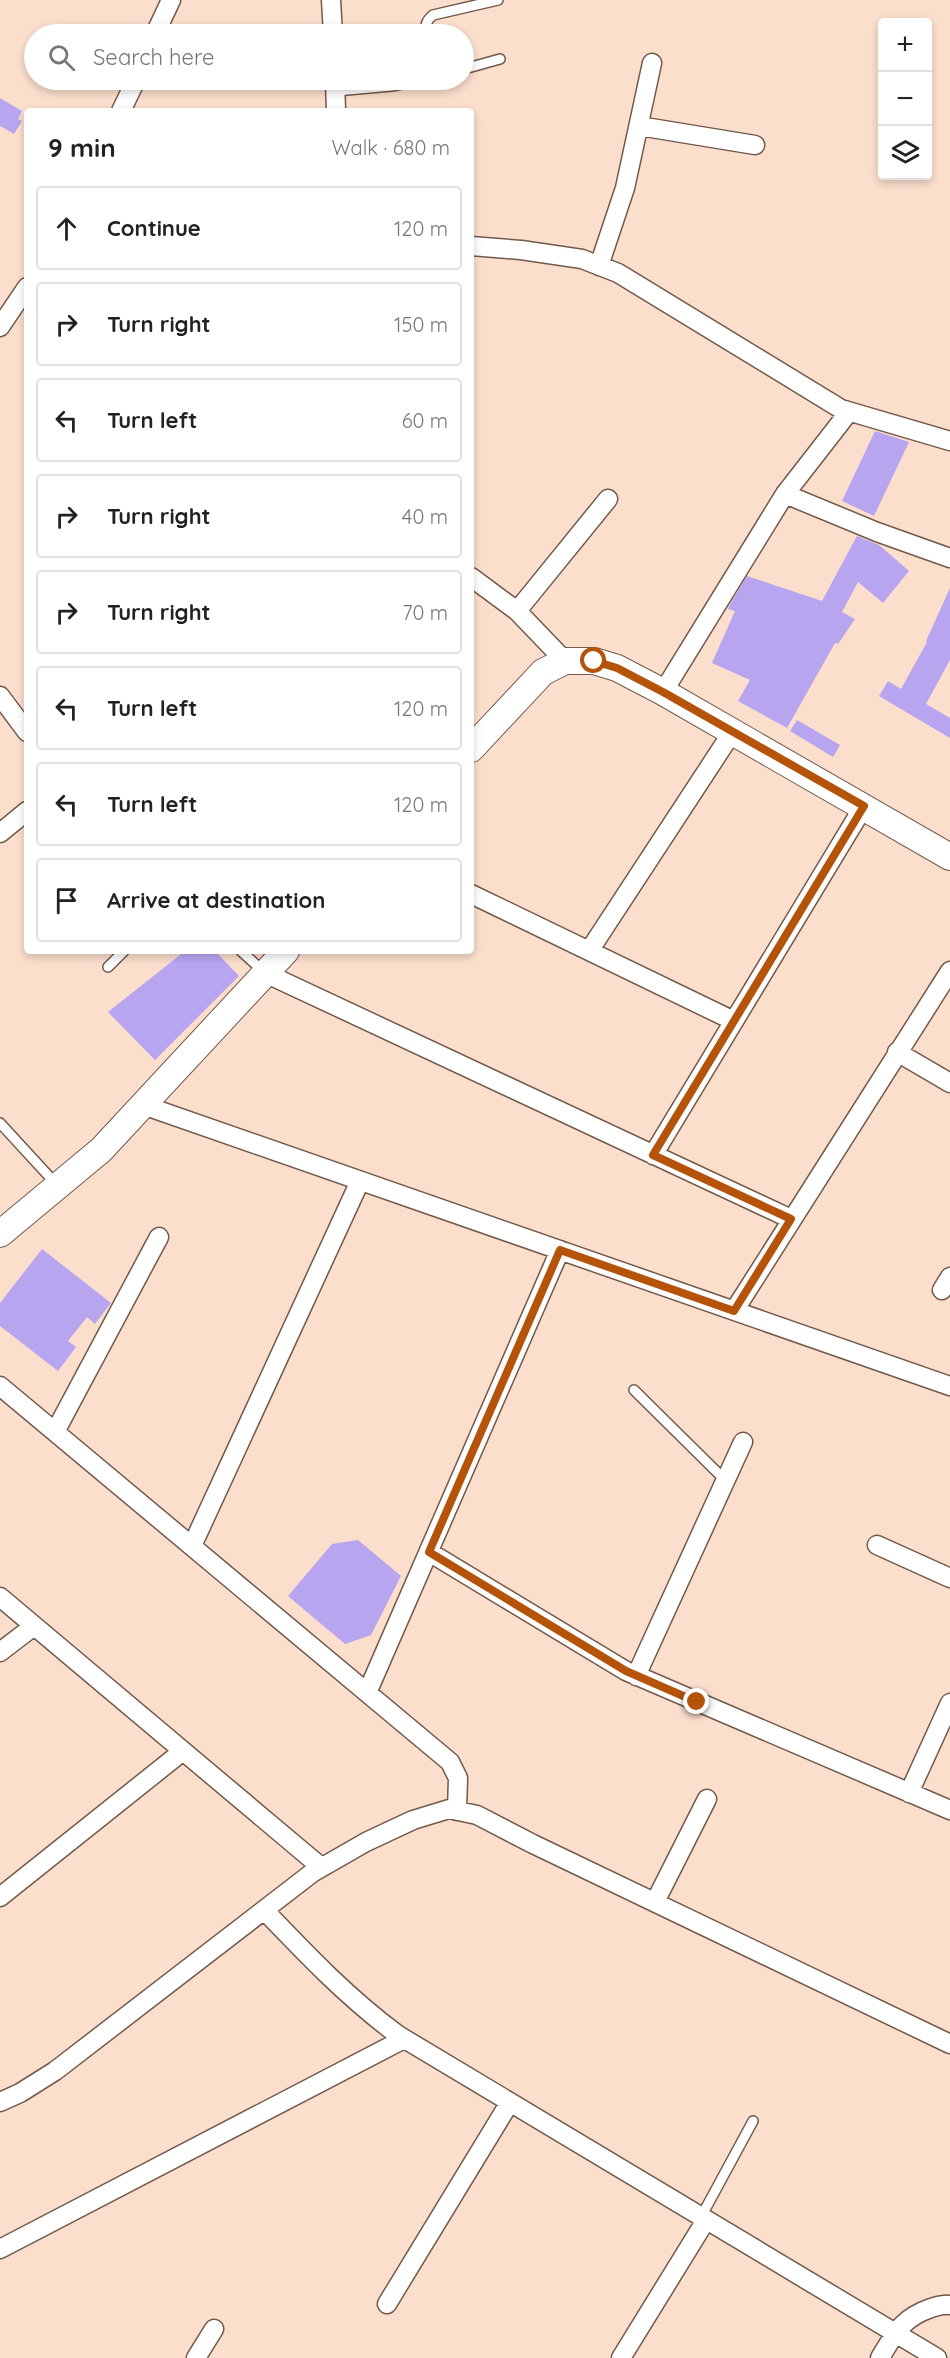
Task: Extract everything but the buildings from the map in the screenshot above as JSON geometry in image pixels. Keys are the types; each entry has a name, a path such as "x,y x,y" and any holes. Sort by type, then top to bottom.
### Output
{"street":[{"path":"160,24 171,0"},
{"path":"331,0 332,24"},
{"path":"599,266 625,188 652,63"},
{"path":"122,108 131,90"},
{"path":"336,90 336,108"},
{"path":"639,126 755,145"},
{"path":"474,246 582,259 627,278 848,412 950,441"},
{"path":"0,327 24,291"},
{"path":"663,692 785,494 848,412"},
{"path":"785,494 877,532 950,558"},
{"path":"518,611 608,499"},
{"path":"474,579 518,611 565,662"},
{"path":"474,746 543,672 565,662 594,661 617,668 663,692 950,857"},
{"path":"0,696 24,728"},
{"path":"589,951 732,731"},
{"path":"653,1155 864,806"},
{"path":"0,833 24,813"},
{"path":"474,895 734,1021"},
{"path":"0,1234 100,1150 283,954"},
{"path":"734,1311 950,971"},
{"path":"265,973 791,1219"},
{"path":"897,1052 950,1083"},
{"path":"143,1105 950,1386"},
{"path":"192,1546 360,1181"},
{"path":"55,1432 159,1237"},
{"path":"367,1693 560,1250"},
{"path":"0,1386 450,1762 458,1778 457,1811"},
{"path":"636,1676 743,1442"},
{"path":"877,1545 950,1578"},
{"path":"429,1552 636,1676 950,1810"},
{"path":"0,1597 321,1868"},
{"path":"0,1652 34,1626"},
{"path":"909,1793 950,1703"},
{"path":"0,1897 183,1750"},
{"path":"655,1902 707,1799"},
{"path":"0,2102 20,2093 55,2071 321,1868 366,1842 413,1821 449,1809 477,1815 950,2044"},
{"path":"264,1910 362,2009 404,2038 937,2358"},
{"path":"0,2248 404,2038"},
{"path":"387,2304 510,2102"},
{"path":"621,2358 704,2218"},
{"path":"880,2358 895,2333 914,2314 944,2304 950,2305"},
{"path":"196,2358 214,2329"}],"lane":[{"path":"426,24 433,15 498,0"},
{"path":"474,66 500,59"},
{"path":"108,967 121,954"},
{"path":"244,954 265,973"},
{"path":"0,1123 58,1186"},
{"path":"634,1390 726,1481"},
{"path":"704,2218 753,2121"}],"route":[{"path":"594,661 617,668 663,692 864,806 653,1155 791,1219 734,1311 560,1250 429,1552 626,1671 697,1702"}]}
